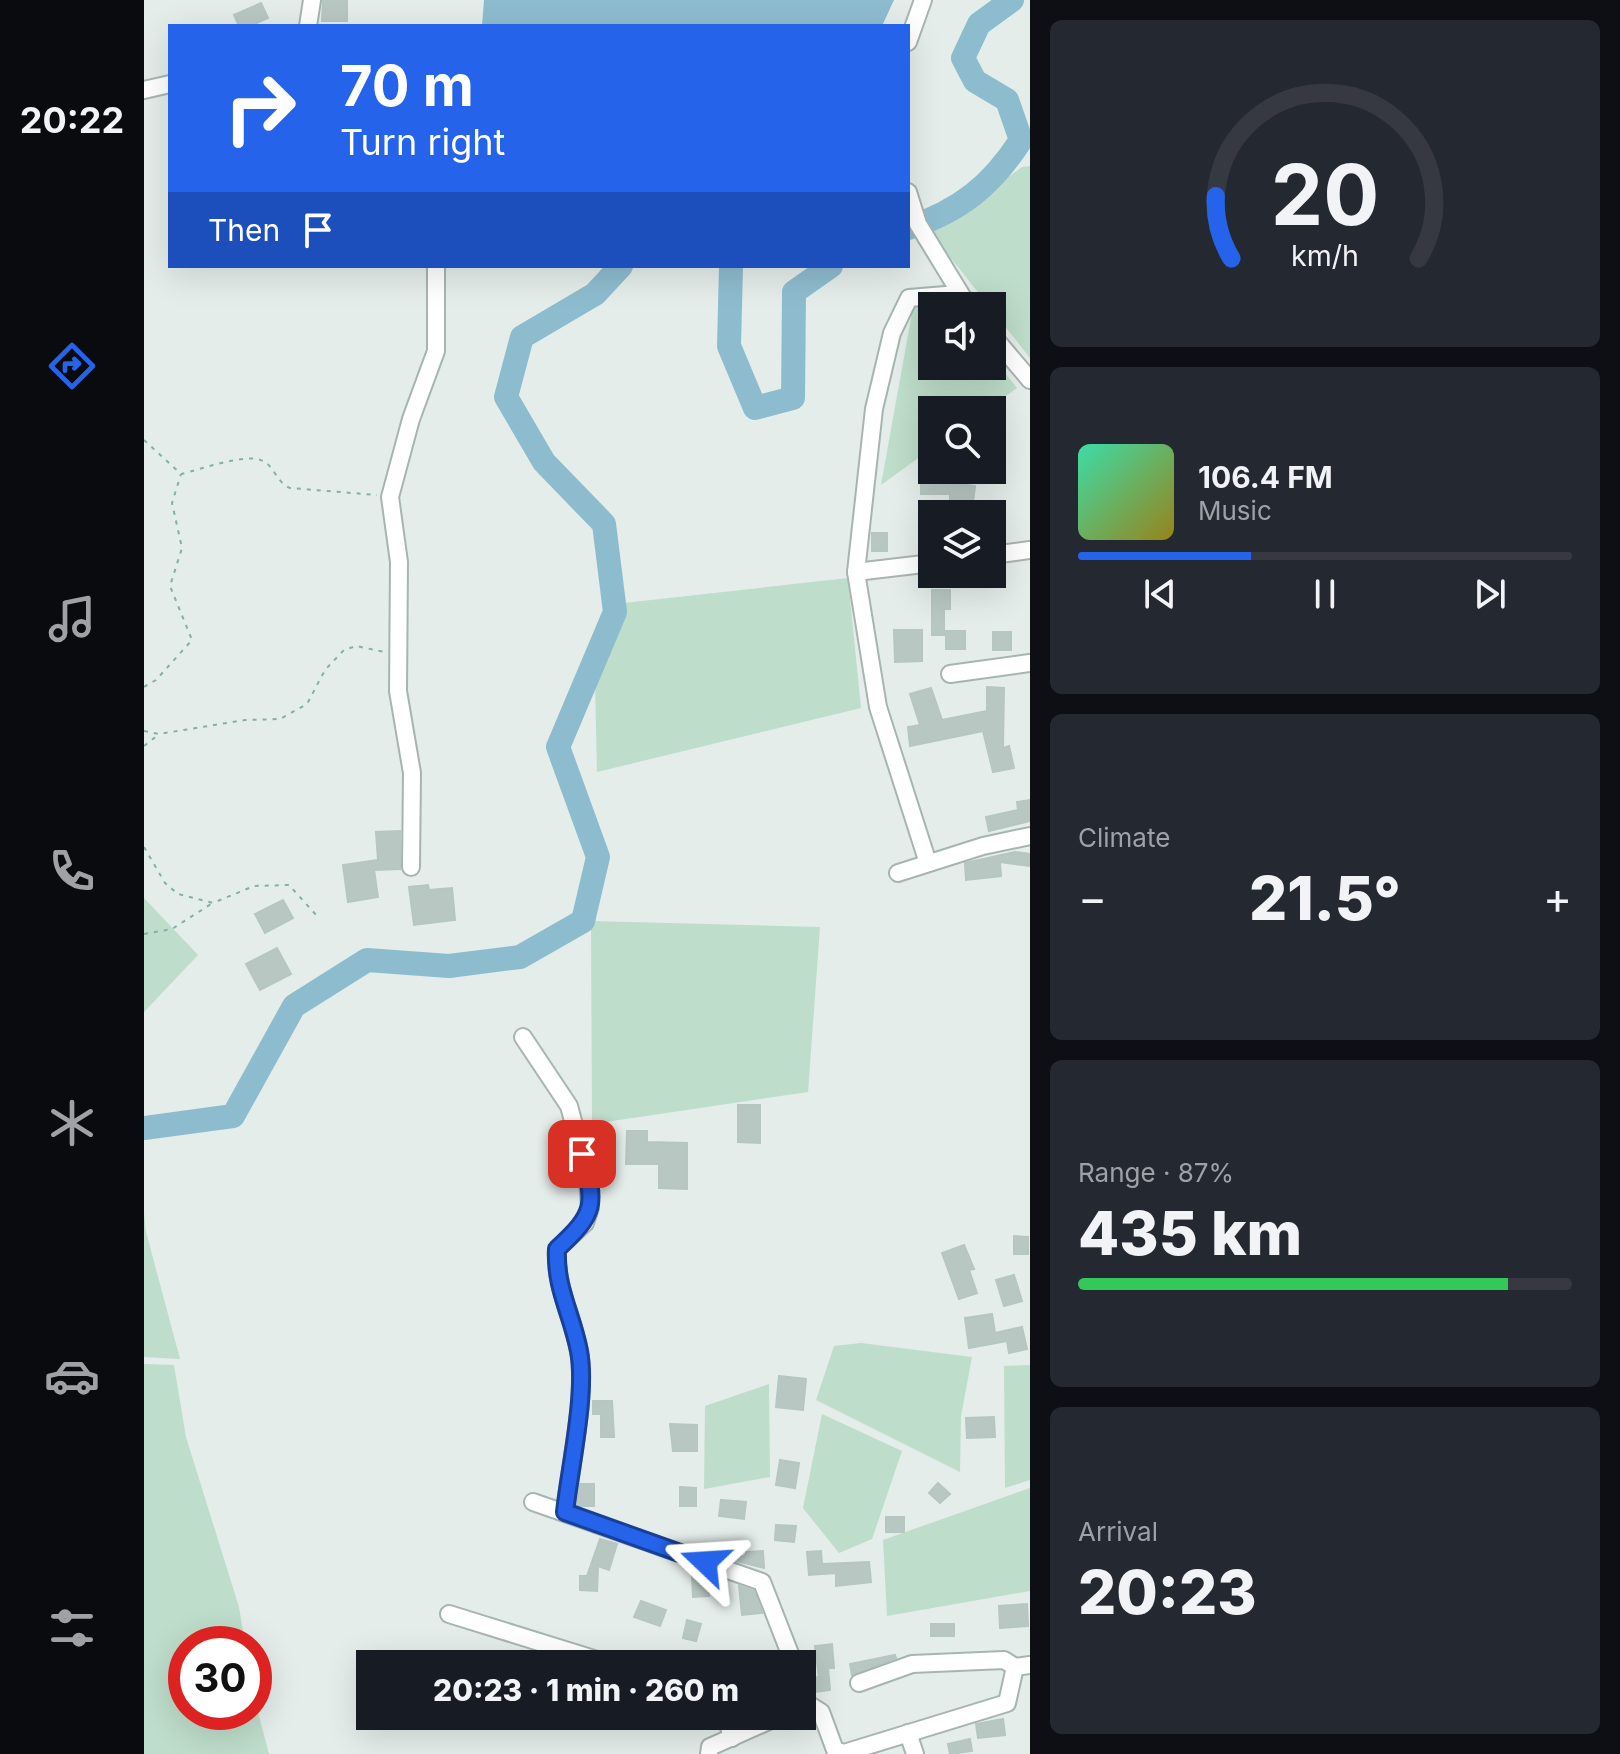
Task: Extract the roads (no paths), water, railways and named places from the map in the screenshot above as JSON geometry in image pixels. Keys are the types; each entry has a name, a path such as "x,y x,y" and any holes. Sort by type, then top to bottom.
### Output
{"street":[{"path":"308,24 312,0"},
{"path":"910,36 923,0"},
{"path":"144,90 168,84"},
{"path":"910,198 918,224 958,292"},
{"path":"411,867 412,773 398,691 399,562 390,497 411,419 436,351 436,268"},
{"path":"918,298 909,298 892,333 874,409 856,572 878,707 928,863"},
{"path":"1006,352 1030,380"},
{"path":"1006,553 1030,550"},
{"path":"856,572 918,565"},
{"path":"950,674 1030,663"},
{"path":"898,873 1030,836"},
{"path":"523,1037 569,1106 588,1177 590,1208 585,1223 557,1249 555,1274 579,1350 581,1374 565,1512"},
{"path":"533,1502 762,1582 789,1650"},
{"path":"449,1614 565,1650"},
{"path":"816,1708 821,1712 835,1750 844,1753 1007,1703 1023,1666 1004,1660 912,1664 859,1683"},
{"path":"730,1730 732,1738"},
{"path":"709,1754 710,1747 749,1730"},
{"path":"908,1733 915,1754"}],"water":[{"path":"484,0 894,0 883,24 482,24"}],"waterway":[{"path":"910,227 944,213 973,194 998,170 1021,140 1007,100 975,81 963,58 979,24 1012,0"},
{"path":"144,1128 233,1116 294,1006 367,960 449,966 520,957 583,921 598,857 558,747 615,612 604,524 544,462 506,397 522,337 595,294 619,268"},
{"path":"731,268 729,346 755,408 793,398 794,292 828,268"}]}
